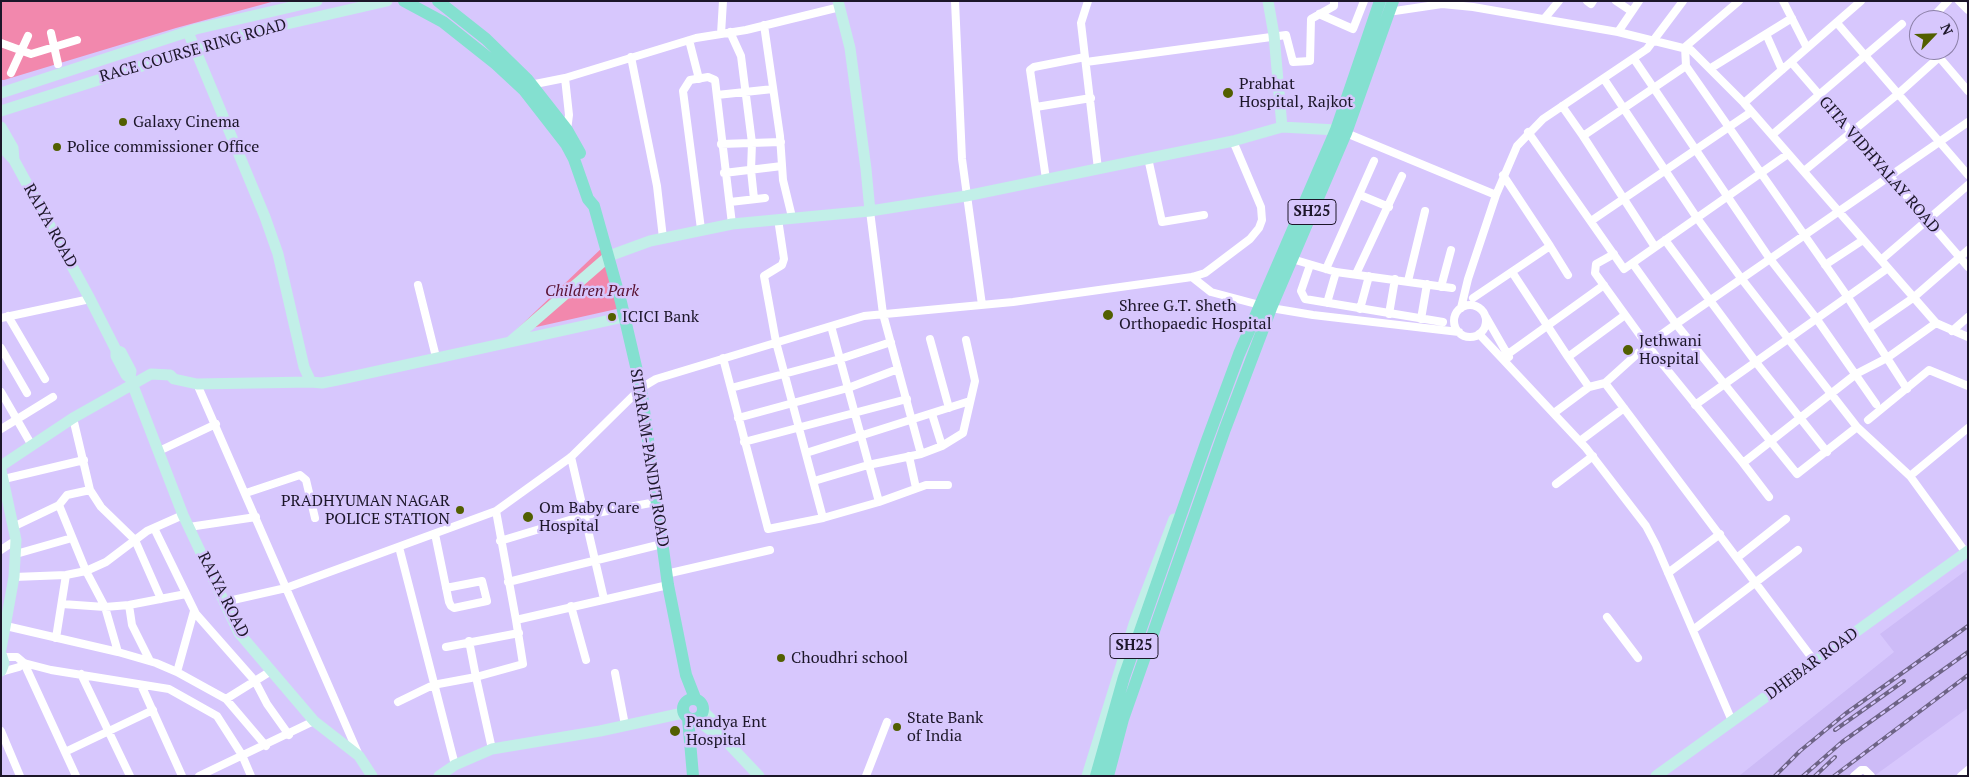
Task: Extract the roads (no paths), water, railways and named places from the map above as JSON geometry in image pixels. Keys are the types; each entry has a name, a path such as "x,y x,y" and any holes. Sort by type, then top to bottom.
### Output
{"main road":[{"name":"SITARAM-PANDIT ROAD","path":"404,1 443,22 528,87 574,158 588,199 594,206 641,388 667,579 692,710 693,776"},
{"path":"438,1 451,6 486,39 567,130 586,170 595,197 594,206"},
{"name":"SH25","path":"1096,776 1124,677 1186,519 1265,307 1341,131 1378,7"},
{"name":"SH25","path":"1265,307 1292,259 1391,7"},
{"name":"SH25","path":"1108,776 1123,719 1186,519"}],"street":[{"name":"RACE COURSE RING ROAD","path":"1,93 188,32 317,1"},
{"name":"RACE COURSE RING ROAD","path":"1,111 195,47 263,29 387,1"},
{"path":"721,34 723,1"},
{"path":"955,1 958,104 966,196 982,305"},
{"path":"1088,1 1081,23 1098,169"},
{"path":"1268,1 1274,35 1282,127"},
{"path":"1046,179 1030,70 1034,66 1286,34 1293,62 1310,61 1311,19 1334,6 1334,1"},
{"path":"1320,14 1353,28 1364,1"},
{"path":"1587,1 1591,4 1593,1"},
{"path":"1616,1 1631,11"},
{"path":"1618,32 1639,1"},
{"path":"1459,332 1455,319 1461,308 1468,279 1503,175 1517,146 1528,132 1562,106 1647,49 1683,1"},
{"path":"1739,1 1686,47 1686,66 1727,128 1847,296 1907,389"},
{"path":"1783,1 1806,48"},
{"path":"1744,103 1861,1"},
{"path":"1959,1 1968,10"},
{"path":"1544,19 1557,2"},
{"path":"1378,7 1443,3 1618,32 1686,47 1698,54 1744,103 1936,323 1968,336"},
{"path":"528,87 565,78 689,40 764,25 839,4 850,48 883,314 921,454"},
{"path":"1711,68 1792,18"},
{"path":"1837,23 1866,54 1939,143 1968,175"},
{"path":"1772,136 1902,24"},
{"path":"764,25 781,142 782,166 792,217"},
{"path":"188,32 275,245 304,367 311,382"},
{"path":"730,32 741,56 744,92 752,143 751,170 754,199"},
{"path":"51,33 58,64"},
{"path":"1766,34 1782,70"},
{"path":"12,72 28,36"},
{"path":"1,43 31,54 77,40"},
{"path":"689,40 699,79"},
{"path":"631,58 657,186 663,238"},
{"path":"1634,59 1770,258 1816,318 1876,404"},
{"path":"1804,171 1898,94 1936,60"},
{"path":"1942,60 1968,91"},
{"name":"GITA VIDHYALAY ROAD","path":"1791,62 1968,267"},
{"path":"1583,136 1624,110 1686,66"},
{"path":"702,229 683,91 690,80 708,77 714,80 717,95 724,172 732,224"},
{"path":"565,78 569,115 567,130"},
{"path":"1604,79 1697,218 1741,278 1857,427 1910,476 1967,552"},
{"path":"717,95 773,90"},
{"path":"1036,107 1091,98"},
{"path":"1562,106 1655,247"},
{"path":"1591,221 1751,112"},
{"path":"1554,413 1590,387 1605,383 1647,345 1709,300 1968,122"},
{"path":"510,342 608,256 637,244 732,224 778,218 870,211 966,196 1234,141 1282,127 1341,131 1496,195"},
{"name":"RAIYA ROAD","path":"1,128 13,148 14,160 90,298 116,350 121,352 131,371 132,381 183,515 239,633 314,721 359,756 372,776"},
{"path":"1528,132 1624,269 1788,154"},
{"path":"224,602 286,588 496,511 571,457 641,388 656,379 864,316 982,305 1192,277 1215,266 1250,239 1259,228 1262,220 1261,207 1234,141"},
{"path":"721,144 781,142"},
{"path":"1,146 14,160"},
{"path":"1148,158 1162,222 1204,215"},
{"path":"1326,269 1374,161"},
{"path":"724,172 782,166"},
{"path":"1503,175 1568,275"},
{"path":"1356,274 1402,176"},
{"path":"1881,260 1968,185"},
{"path":"1360,195 1389,207"},
{"path":"730,202 765,198"},
{"path":"1408,281 1425,211"},
{"path":"778,218 784,260 782,265 764,276 776,342 823,518"},
{"path":"1665,240 1754,361 1827,452"},
{"path":"1825,265 1863,240"},
{"path":"1461,308 1474,302 1512,272 1550,246"},
{"path":"1442,287 1451,250"},
{"path":"1868,328 1913,298 1968,250"},
{"path":"1614,254 1596,264 1595,273 1647,345 1743,463 1768,497"},
{"path":"1292,259 1336,272 1452,288"},
{"path":"1633,264 1676,324 1797,474 1857,427"},
{"path":"1310,265 1300,291 1305,300 1443,322"},
{"path":"1695,404 1888,268"},
{"path":"1328,303 1336,272"},
{"path":"1512,272 1590,387"},
{"path":"1360,309 1370,276"},
{"path":"1192,277 1212,292 1265,307 1313,316 1459,332 1468,337 1478,334 1484,329 1486,317"},
{"path":"1389,314 1395,279"},
{"path":"1468,279 1474,302 1483,311 1519,377"},
{"path":"1421,319 1427,284"},
{"path":"418,285 436,357"},
{"path":"1508,354 1604,285"},
{"path":"46,379 4,317 90,298"},
{"path":"1568,357 1625,315"},
{"path":"1,466 31,444 132,381 144,377 150,380 174,379 197,384 330,382 436,357 624,317"},
{"path":"1952,331 1968,317"},
{"path":"1743,463 1856,374 1887,358 1936,323"},
{"path":"831,326 879,502"},
{"path":"1478,334 1580,441 1646,526 1732,721"},
{"path":"930,339 949,408"},
{"path":"814,481 868,465 921,454 942,446 963,432 975,381 966,340"},
{"path":"730,388 785,375 891,342"},
{"path":"1,348 27,393"},
{"path":"723,358 768,529 823,518 879,502 926,485 948,485"},
{"path":"738,418 848,388 898,369"},
{"path":"1868,420 1930,370 1968,386"},
{"path":"1605,383 1738,557 1815,662"},
{"path":"197,384 359,756"},
{"path":"1,392 31,444"},
{"path":"1,429 16,418 53,397"},
{"path":"744,442 800,429 854,412 906,399"},
{"path":"806,453 912,421 970,401"},
{"path":"1580,441 1624,408"},
{"path":"932,414 942,446"},
{"path":"73,418 90,490 101,507 135,540 161,599"},
{"path":"158,451 216,424"},
{"path":"1910,476 1968,428"},
{"path":"909,456 916,488"},
{"path":"1556,484 1593,456"},
{"path":"571,457 604,599"},
{"path":"24,663 19,667 1,671 4,629 14,577 16,554 15,526 3,475 84,460"},
{"path":"246,493 300,475 306,480 315,518"},
{"path":"15,526 59,505 67,494 90,490"},
{"path":"500,542 586,515 656,502"},
{"path":"59,505 86,571 104,607 118,652"},
{"path":"398,702 433,685 476,677 523,664 519,632 500,542 496,511"},
{"path":"14,577 66,576 86,571 106,562 154,528 183,515"},
{"path":"189,527 256,517"},
{"path":"1087,776 1134,624 1166,537 1174,518 1186,519 1194,524 1126,723 1114,776"},
{"path":"1738,557 1786,519"},
{"path":"154,528 194,611 255,681 267,704 289,735"},
{"path":"435,534 446,588 449,602 454,608 487,601 482,581 446,588"},
{"path":"1668,573 1720,534"},
{"path":"16,554 72,538"},
{"path":"1,550 16,540"},
{"path":"508,582 662,544"},
{"path":"399,547 455,765"},
{"path":"516,620 604,599 770,550"},
{"path":"1693,630 1798,550"},
{"name":"DHEBAR ROAD","path":"1656,776 1967,552"},
{"path":"56,638 66,576"},
{"path":"62,604 104,607 128,606 186,594"},
{"path":"128,606 132,625 150,662"},
{"path":"571,606 586,660"},
{"path":"178,672 194,611"},
{"path":"1607,616 1638,658"},
{"path":"4,629 118,652 178,672 226,699 266,746"},
{"path":"446,647 519,632"},
{"path":"469,641 492,749"},
{"path":"2,653 16,657 24,663 51,670 169,689 216,716 242,755 251,776"},
{"path":"24,663 76,776"},
{"path":"226,699 271,672"},
{"path":"616,673 625,725"},
{"path":"80,674 130,776"},
{"path":"142,686 182,776"},
{"path":"65,752 153,710"},
{"path":"439,776 455,765 492,749 625,725 692,710 714,722 725,740 759,776"},
{"path":"199,776 289,735 314,721"},
{"path":"866,776 887,722"},
{"path":"1,731 20,776"},
{"path":"1854,776 1865,770 1871,776"},
{"path":"1960,776 1968,770"}],"railway":[{"path":"1775,776 1800,751 1845,714 1968,626"},
{"path":"1803,776 1842,742 1968,652"},
{"path":"1834,776 1968,675"},
{"path":"1835,730 1904,681"},
{"path":"1815,776 1835,757"}],"place":[{"name":"Prabhat Hospital, Rajkot","path":"1228,93"},
{"name":"Galaxy Cinema","path":"123,122"},
{"name":"Police commissioner Office","path":"57,147"},
{"name":"Shree G.T. Sheth Orthopaedic Hospital","path":"1108,315"},
{"name":"ICICI Bank","path":"612,317"},
{"name":"Jethwani Hospital","path":"1628,350"},
{"name":"PRADHYUMAN NAGAR POLICE STATION","path":"460,510"},
{"name":"Om Baby Care Hospital","path":"528,517"},
{"name":"Choudhri school","path":"781,658"},
{"name":"State Bank of India","path":"897,727"},
{"name":"Pandya Ent Hospital","path":"675,731"}],"park label":[{"name":"Children Park","path":"592,291"}]}
